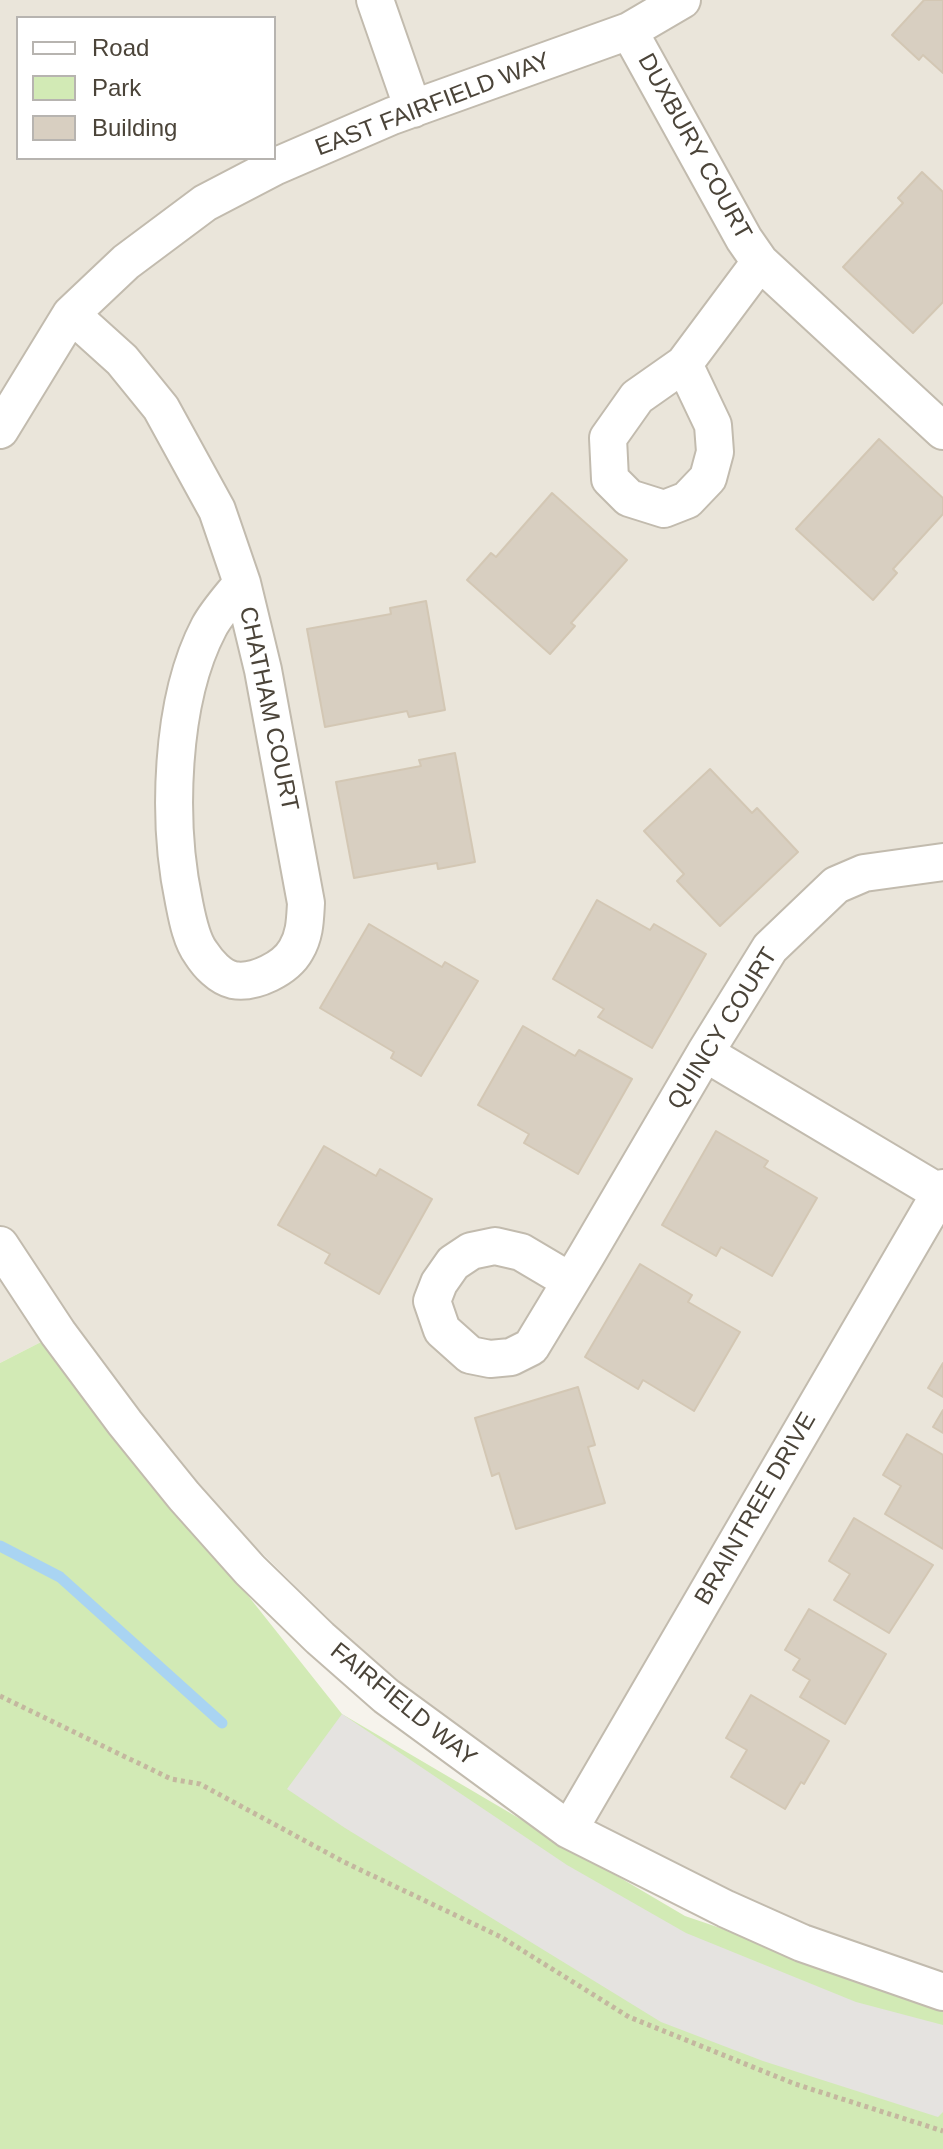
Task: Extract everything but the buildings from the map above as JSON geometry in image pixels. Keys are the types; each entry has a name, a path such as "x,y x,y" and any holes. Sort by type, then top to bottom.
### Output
{"street":[{"path":"375,0 413,109"},
{"name":"EAST FAIRFIELD WAY","path":"0,430 71,314 126,262 205,203 274,167 413,109 629,31 682,0"},
{"name":"DUXBURY COURT","path":"629,31 744,239 760,262 943,431"},
{"name":"DUXBURY COURT","path":"684,364 760,262"},
{"name":"CHATHAM COURT","path":"71,314 122,360 161,408 217,510 242,583 263,670 306,903 305,933 295,953 278,970 233,980 214,969 198,951 176,866 173,803 179,735 192,672 209,626 242,583"},
{"name":"QUINCY COURT","path":"570,1281 770,948 836,885 864,873 943,862"},
{"path":"705,1053 941,1191"},
{"name":"BRAINTREE DRIVE","path":"569,1830 941,1191"},
{"name":"FAIRFIELD WAY","path":"0,1245 58,1333 184,1496 250,1570 386,1696 569,1830 726,1909 802,1943 943,1992"}],"path":[{"path":"0,1696 171,1779 200,1784 344,1862 501,1937 629,2017 795,2084 943,2131"}],"shaded area":[{"path":"0,0 943,0 943,1974 804,1927 591,1823 382,1671 45,1340 0,1363"},
{"path":"342,1714 567,1865 686,1933 856,2002 943,2025 943,2112 938,2117 763,2061 661,2022 345,1828 287,1789"}],"green space":[{"path":"45,1340 342,1714 685,1916 943,2004 943,2149 0,2149 0,1363"}],"waterway":[{"path":"0,1546 60,1577 222,1723"}]}
